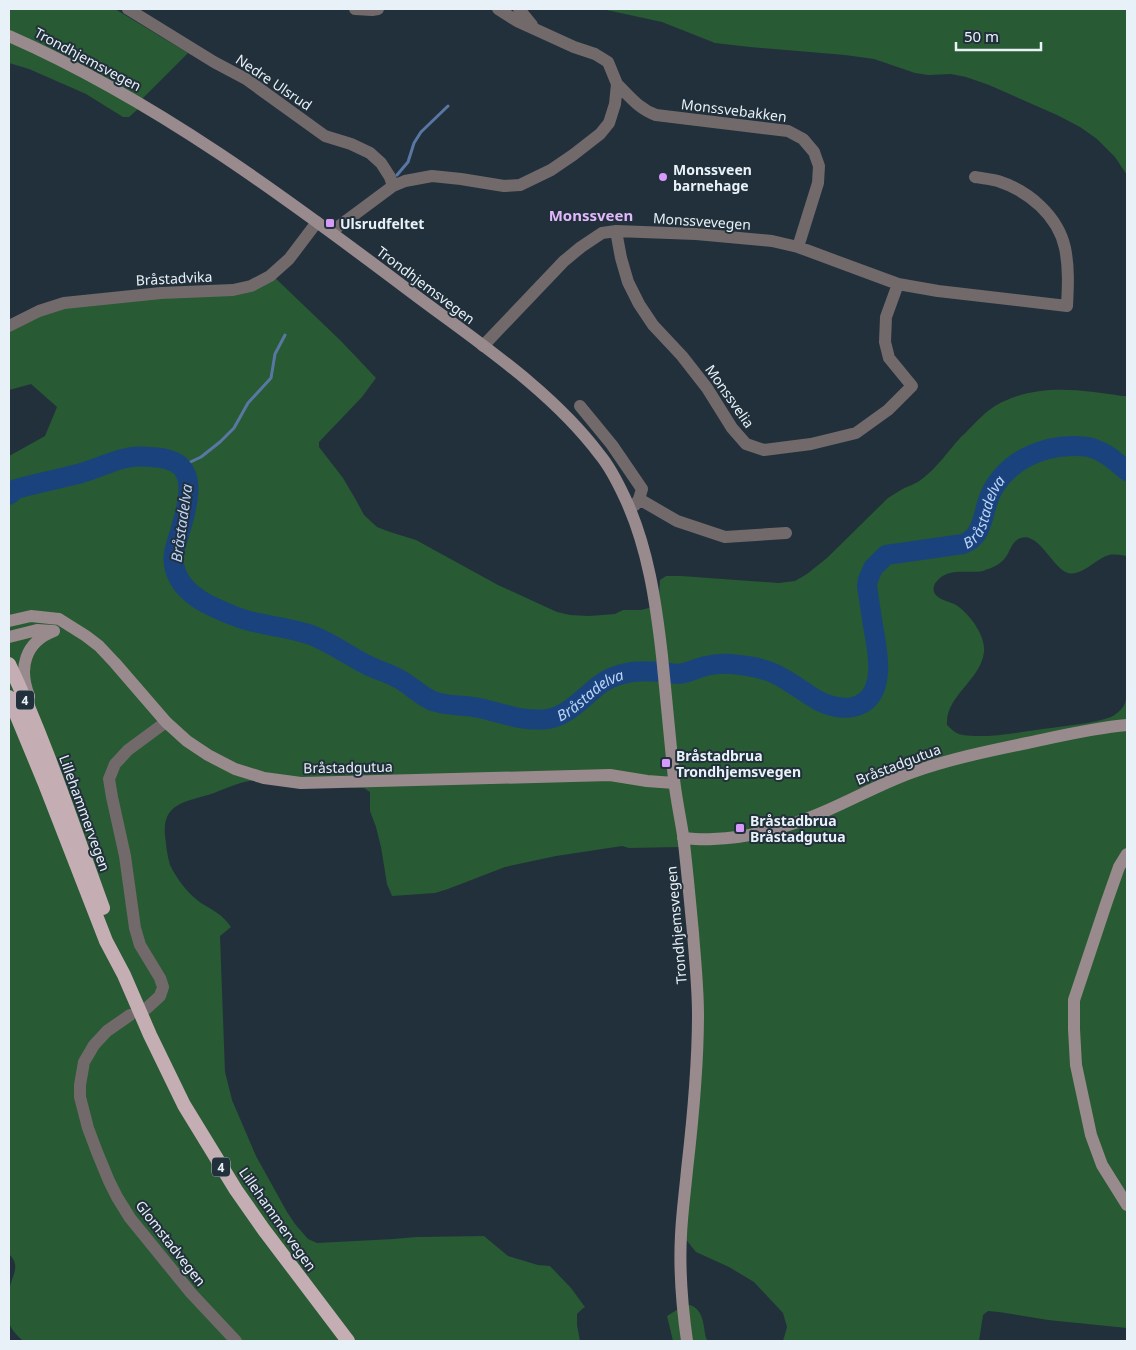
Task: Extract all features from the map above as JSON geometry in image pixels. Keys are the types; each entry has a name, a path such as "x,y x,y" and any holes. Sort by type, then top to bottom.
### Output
{"highway":[{"name":"Lillehammervegen","path":"9,664 40,736 113,936 124,975"},
{"name":"Lillehammervegen","path":"9,697 106,941 124,975 150,1035 184,1105 236,1190 348,1341"}],"main road":[{"name":"Trondhjemsvegen","path":"9,36 52,54 105,83 194,137 318,222 514,370 568,417 603,458 626,499 642,542 652,583 671,741 674,783 683,838 697,980 697,1058 681,1235 680,1283 687,1341"},
{"name":"Bråstadgutua","path":"9,621 31,616 46,616 59,619 92,640 106,653 166,722 187,741 208,755 236,769 264,778 301,783 610,775 674,783"},
{"path":"9,637 37,630 78,631"},
{"path":"40,736 36,712 24,681 23,672 30,649 45,635 54,631"},
{"name":"Bråstadgutua","path":"683,838 731,838 757,833 805,819 912,772 942,762 1054,737 1104,727 1127,725"},
{"path":"1127,854 1107,901 1074,1000 1076,1065 1091,1135 1102,1165 1127,1205"}],"street":[{"name":"Nedre Ulsrud","path":"128,9 214,62 246,79 325,136 370,152 381,163 390,177 393,186"},
{"path":"355,9 378,9"},
{"path":"331,232 393,186 405,181 432,176 504,186 520,185 550,170 573,155 600,134 609,123 616,104 617,84 608,62 595,54 574,47 517,21 498,9"},
{"path":"519,9 535,29"},
{"name":"Monssvebakken","path":"617,84 635,103 645,111 656,116 788,131 803,139 814,152 819,166 818,183 798,247"},
{"name":"Monssvevegen","path":"483,346 564,261 581,247 602,234 616,231 696,234 772,241 798,247 898,284 938,291 1067,306 1068,272 1065,248 1052,220 1039,204 1012,186 996,180 975,176"},
{"name":"Bråstadvika","path":"9,326 39,311 64,303 161,293 233,290 252,286 270,276 284,264 318,222"},
{"name":"Monssvelia","path":"616,231 628,282 639,304 653,325 682,356 707,388 732,428 746,444 764,450 811,444 856,433 888,410 912,386 889,358 884,342 886,317 898,284"},
{"path":"580,406 612,445 642,489 639,499 630,510"},
{"path":"639,499 677,521 725,537 786,533"},
{"path":"147,1008 160,996 163,987 160,978 140,945 135,928 126,856 109,779 115,764 128,750 166,722"},
{"name":"Glomstadvegen","path":"130,1015 107,1031 94,1045 84,1062 80,1097 88,1128 96,1152 117,1197 130,1218 191,1293 236,1341"}],"green space":[{"path":"9,9 115,9 188,53 141,100 138,109 129,117 123,117 86,94 29,69 9,63"},
{"path":"602,9 1127,9 1127,175 1115,157 1097,139 1080,127 989,85 966,77 951,74 928,75 915,73 874,59 845,55 715,43 662,22"},
{"path":"270,273 341,341 376,378 362,397 319,442 319,447 343,478 364,515 377,527 416,540 498,585 557,612 570,615 615,614 623,610 641,610 653,607 659,597 660,580 666,576 779,583 795,581 827,558 888,498 927,475 938,465 961,437 995,406 1025,394 1041,391 1073,390 1127,396 1127,556 1109,555 1084,570 1068,573 1062,570 1034,540 1021,538 1015,541 1005,558 998,564 983,571 947,574 934,585 934,592 938,597 956,605 966,613 976,626 984,646 984,652 977,671 957,697 948,715 947,725 958,734 984,736 1089,723 1116,714 1125,703 1127,692 1127,1328 1048,1320 988,1311 983,1315 979,1341 783,1341 787,1327 783,1313 754,1282 729,1267 696,1252 687,1241 684,1229 698,1014 680,847 629,848 622,846 556,856 505,867 435,893 392,896 387,884 381,847 370,811 370,792 364,788 257,780 241,783 179,805 168,815 165,824 165,835 170,865 179,881 196,900 221,916 231,927 220,936 225,1072 232,1100 256,1156 287,1212 308,1239 317,1243 417,1237 484,1236 508,1256 538,1265 550,1266 571,1288 585,1307 577,1314 580,1341 23,1341 11,1327 8,1306 10,1286 15,1272 15,1263 9,1254 9,456 45,436 57,407 31,384 9,390 9,323 51,305 220,295"},
{"path":"690,1305 695,1307 700,1314 708,1341 673,1341 667,1316 683,1306"}],"waterway":[{"path":"397,175 408,162 414,143 421,132 448,106"},
{"path":"182,466 201,457 234,428 248,403 271,378 275,354 285,335"},
{"name":"Bråstadelva","path":"9,495 16,489 89,471 129,457 160,458 175,462 185,472 188,486 184,517 174,552 175,569 184,587 200,600 237,617 316,637 367,665 400,679 433,701 538,720 563,714 605,681 619,675 646,671 678,674 721,664 747,666 768,671 785,679 823,703 831,706 853,707 864,702 872,695 876,685 878,673 877,649 867,586 873,568 886,555 963,544 970,540 979,529 988,500 997,482 1025,458 1048,449 1076,446 1087,447 1106,455 1127,471"}],"place":[{"name":"Monssveen barnehage","path":"663,177"},
{"name":"Ulsrudfeltet","path":"330,223"},
{"name":"Bråstadbrua Trondhjemsvegen","path":"666,763"},
{"name":"Bråstadbrua Bråstadgutua","path":"740,828"}],"district":[{"name":"Monssveen","path":"591,215"}]}
